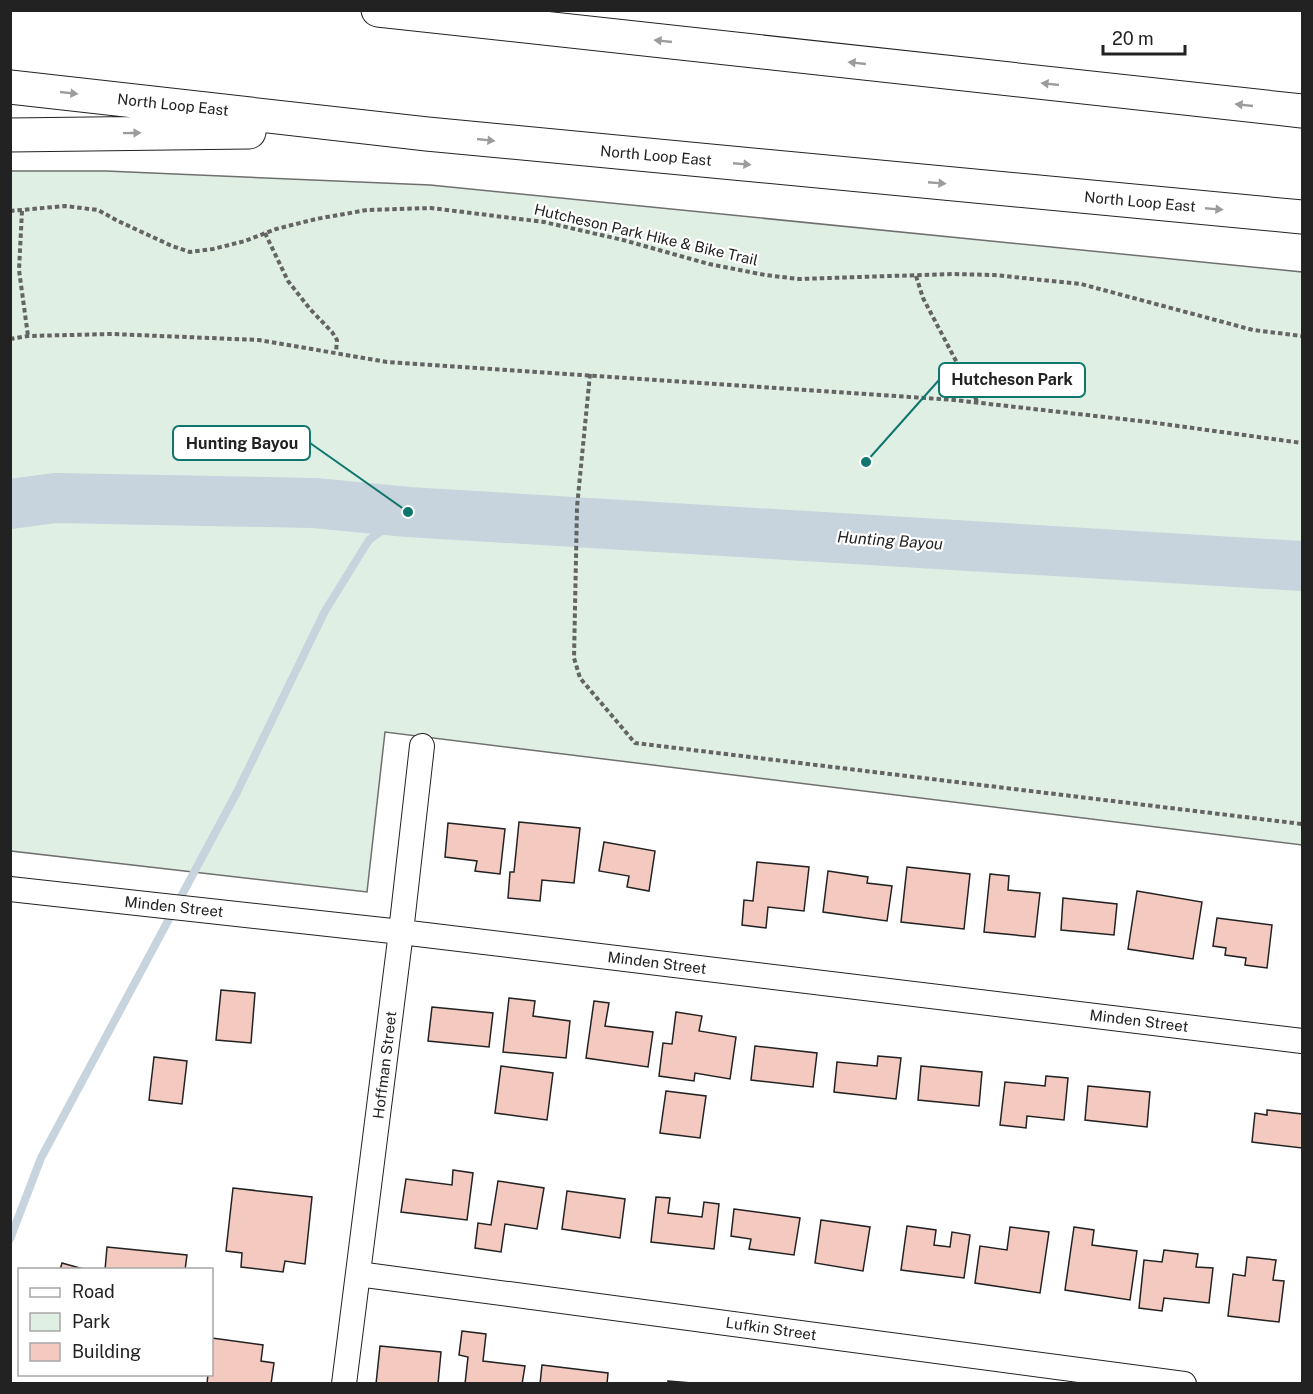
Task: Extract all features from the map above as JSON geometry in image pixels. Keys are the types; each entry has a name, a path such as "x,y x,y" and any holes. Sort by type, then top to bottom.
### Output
{"highway":[{"path":"378,10 1302,111"},
{"path":"499,10 620,37"},
{"name":"North Loop East","path":"10,87 427,134 1302,217"},
{"path":"10,135 239,132 427,134"}],"street":[{"name":"Hoffman Street","path":"344,1383 422,746"},
{"name":"Minden Street","path":"10,889 401,932 1302,1041"},
{"name":"Lufkin Street","path":"358,1274 1184,1383"}],"path":[{"name":"Hutcheson Park Hike & Bike Trail","path":"10,211 66,206 98,210 172,246 190,252 213,249 316,219 367,210 431,208 544,222 623,240 709,264 799,279 994,274 1081,284 1253,330 1302,336"},
{"path":"22,211 19,270 28,336"},
{"path":"265,234 288,281 337,340 336,352"},
{"path":"916,276 923,298 978,403"},
{"path":"10,339 28,336 112,334 259,340 387,362 590,374 978,403 1149,422 1302,443"},
{"path":"590,374 577,507 574,658 580,678 635,743 1302,824"}],"green space":[{"path":"11,171 106,171 430,185 1302,272 1302,845 385,732 367,892 11,851"}],"building":[{"path":"519,822 580,828 574,883 542,880 540,901 508,898 510,872 514,872"},
{"path":"448,823 505,829 500,874 475,871 477,861 445,857"},
{"path":"604,842 655,851 649,891 627,887 629,876 599,871"},
{"path":"757,862 809,867 804,911 768,907 766,928 742,925 744,900 753,901"},
{"path":"907,867 970,874 964,929 901,922"},
{"path":"828,871 868,877 867,883 892,886 887,921 823,912"},
{"path":"990,874 1009,876 1008,890 1040,893 1035,937 984,932"},
{"path":"1137,891 1202,902 1193,959 1128,949"},
{"path":"1063,898 1117,904 1114,935 1061,930"},
{"path":"1217,918 1272,925 1267,968 1245,965 1246,958 1225,955 1226,948 1213,946"},
{"path":"221,990 255,993 251,1043 216,1040"},
{"path":"509,998 535,1001 533,1016 570,1021 566,1058 503,1052"},
{"path":"594,1001 609,1003 605,1026 653,1032 648,1067 586,1058"},
{"path":"432,1007 493,1013 489,1047 428,1041"},
{"path":"676,1012 702,1016 699,1031 736,1037 730,1079 695,1073 694,1081 659,1076 663,1043 672,1044"},
{"path":"755,1046 817,1053 813,1087 751,1080"},
{"path":"878,1056 901,1058 896,1099 834,1092 837,1062 877,1066"},
{"path":"154,1057 187,1061 182,1104 149,1100"},
{"path":"501,1066 553,1073 547,1120 495,1113"},
{"path":"921,1066 982,1072 979,1106 918,1100"},
{"path":"1046,1076 1068,1078 1064,1120 1027,1116 1026,1128 1000,1125 1005,1082 1045,1086"},
{"path":"1088,1086 1150,1092 1147,1127 1085,1120"},
{"path":"666,1091 706,1096 700,1138 660,1133"},
{"path":"1267,1110 1302,1114 1302,1148 1252,1142 1255,1113 1267,1115"},
{"path":"453,1170 473,1173 467,1220 401,1212 406,1179 452,1185"},
{"path":"498,1181 544,1188 537,1229 505,1224 501,1252 475,1248 478,1223 491,1225"},
{"path":"233,1188 312,1197 305,1264 285,1261 283,1272 241,1267 242,1253 226,1251"},
{"path":"567,1191 625,1199 620,1238 562,1229"},
{"path":"656,1197 670,1198 668,1213 702,1217 704,1202 719,1204 714,1249 651,1242"},
{"path":"734,1209 800,1218 794,1255 749,1249 751,1239 731,1236"},
{"path":"821,1220 870,1227 863,1271 815,1263"},
{"path":"907,1226 936,1230 934,1245 950,1247 952,1232 970,1235 964,1278 901,1270"},
{"path":"1010,1227 1049,1232 1040,1293 975,1283 980,1246 1007,1250"},
{"path":"1074,1227 1094,1230 1092,1245 1137,1251 1130,1300 1065,1290"},
{"path":"107,1247 187,1255 185,1268 105,1268"},
{"path":"1164,1250 1198,1254 1196,1267 1213,1268 1209,1303 1164,1298 1162,1311 1139,1308 1144,1260 1162,1262"},
{"path":"1247,1257 1276,1260 1273,1280 1284,1281 1279,1322 1228,1316 1233,1274 1245,1276"},
{"path":"62,1263 80,1268 61,1268"},
{"path":"462,1331 486,1334 483,1361 525,1366 522,1384 465,1384 468,1357 459,1355"},
{"path":"213,1338 263,1345 261,1361 274,1363 271,1384 207,1384 208,1376 213,1376"},
{"path":"380,1346 441,1352 438,1384 376,1384"},
{"path":"542,1365 608,1373 607,1384 540,1384"},
{"path":"668,1381 691,1383 691,1384 668,1384"}],"waterway":[{"name":"Hunting Bayou","path":"10,504 56,498 314,503 408,512 1302,566"},
{"path":"10,1239 41,1158 237,792 325,611 369,540 408,512"}],"place":[{"name":"Hutcheson Park","path":"866,462"},
{"name":"Hunting Bayou","path":"408,512"}]}
